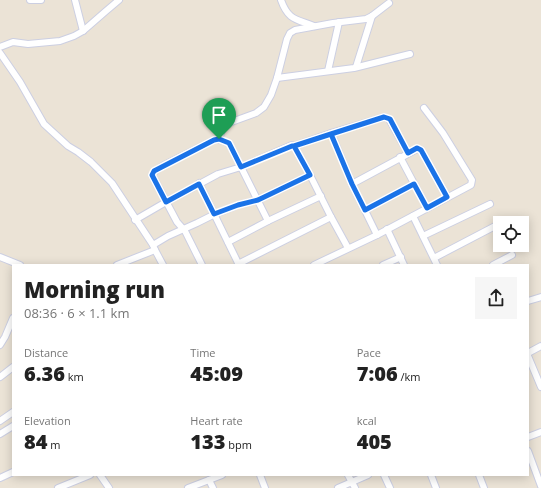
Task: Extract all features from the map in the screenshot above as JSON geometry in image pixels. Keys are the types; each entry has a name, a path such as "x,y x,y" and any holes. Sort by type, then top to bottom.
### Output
{"street":[{"path":"30,0 41,0"},
{"path":"75,0 83,31"},
{"path":"0,47 13,42 28,44 60,41 74,36 83,31 120,0"},
{"path":"282,0 287,14 293,19 315,26"},
{"path":"219,139 226,124 256,113 264,106 271,95 290,33 295,30 315,26 366,19 389,3"},
{"path":"356,67 372,16"},
{"path":"328,71 339,22"},
{"path":"0,52 20,82 44,124 68,146 78,152 102,172 112,183 154,248 162,264"},
{"path":"277,78 356,67 410,54"},
{"path":"316,264 377,235 471,184 472,180 443,134 424,108"},
{"path":"135,220 218,174 241,167 292,146 384,117 390,119 408,153"},
{"path":"331,134 352,184 377,235"},
{"path":"201,264 152,175 154,171 214,140 219,139 229,143 268,221"},
{"path":"294,146 321,196 330,218 348,248"},
{"path":"352,184 417,148 421,150 447,197"},
{"path":"400,157 427,208"},
{"path":"119,264 154,248 168,236 214,214 238,205 258,200 310,175"},
{"path":"199,184 238,264 330,218"},
{"path":"365,210 414,184"},
{"path":"228,242 321,196"},
{"path":"423,236 490,204"},
{"path":"413,216 437,264"},
{"path":"434,258 493,227"},
{"path":"387,229 404,264"},
{"path":"494,264 512,255"},
{"path":"0,257 18,264"},
{"path":"385,264 401,257"},
{"path":"529,302 540,296"},
{"path":"0,346 2,336 12,322"},
{"path":"529,354 540,349"},
{"path":"529,357 541,387"},
{"path":"0,377 12,368"},
{"path":"0,421 12,413"},
{"path":"0,434 12,427"},
{"path":"529,437 541,432"},
{"path":"529,454 541,487 535,488"},
{"path":"0,478 12,472"},
{"path":"58,488 88,476"},
{"path":"101,476 109,488"},
{"path":"188,488 219,476"},
{"path":"260,476 265,488"},
{"path":"348,476 353,485"},
{"path":"338,488 353,485 366,476"},
{"path":"384,476 390,488"},
{"path":"431,476 436,488"},
{"path":"479,476 484,488"},
{"path":"209,480 213,488"}],"route":[{"path":"219,139 214,140 154,171 152,175 166,202 199,184 214,214 238,205 258,200 310,175 294,146 331,134 384,117 390,119 408,153 417,148 421,150 447,197 427,208 414,184 365,210 352,184 331,134 292,146 241,167 229,143 219,139"}]}
